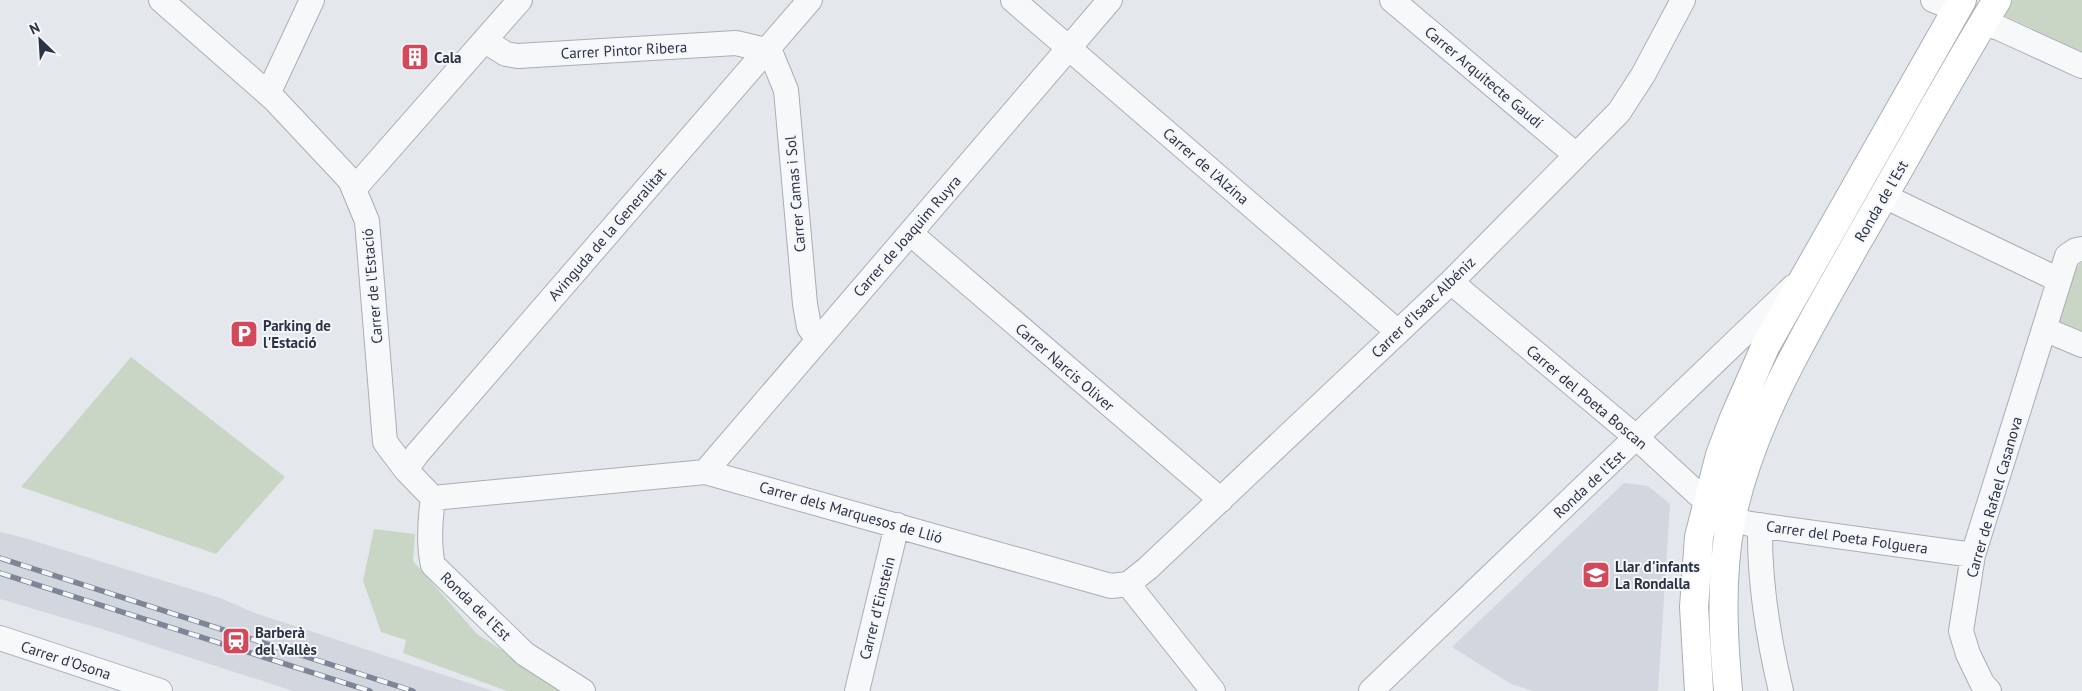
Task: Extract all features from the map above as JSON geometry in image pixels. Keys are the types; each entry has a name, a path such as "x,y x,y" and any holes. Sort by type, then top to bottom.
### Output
{"street":[{"name":"Carrer de l'Estació","path":"161,0 268,94 350,180 367,221 385,442 406,470"},
{"path":"268,94 312,0"},
{"path":"354,189 520,0"},
{"name":"Avinguda de la Generalitat","path":"406,470 421,450 810,0"},
{"name":"Carrer de l'Alzina","path":"1013,0 1398,332"},
{"name":"Carrer de Joaquim Ruyra","path":"705,472 1110,0"},
{"name":"Carrer Arquitecte Gaudí","path":"1392,0 1576,155"},
{"name":"Carrer d'Isaac Albéniz","path":"1128,584 1148,568 1221,500 1451,282 1618,112 1643,75 1683,0"},
{"name":"Ronda de l'Est","path":"1720,512 1720,455 1766,345 1806,275 1951,3"},
{"path":"1990,11 2082,66"},
{"name":"Ronda de l'Est","path":"1720,512 1792,358 1990,11"},
{"name":"Carrer Pintor Ribera","path":"484,41 506,54 518,56 736,43 766,50"},
{"name":"Carrer Camas i Sol","path":"766,50 772,56 786,90 805,304 810,327 818,340"},
{"path":"1884,196 2059,280"},
{"name":"Carrer Narcis Oliver","path":"910,233 1221,500"},
{"name":"Carrer de Rafael Casanova","path":"1989,691 1982,683 1968,654 1961,631 1973,555 2067,256 2076,250 2082,249"},
{"name":"Ronda de l'Est","path":"1372,691 1806,275"},
{"name":"Carrer del Poeta Boscan","path":"1451,282 1638,438 1720,512"},
{"path":"2044,329 2082,345"},
{"path":"406,470 433,498"},
{"name":"Carrer dels Marquesos de Llió","path":"433,498 705,472 1111,586 1128,584"},
{"name":"Ronda de l'Est","path":"433,498 430,520 433,565 525,654 583,691"},
{"path":"1699,691 1694,608 1699,537 1720,512"},
{"path":"1720,512 1728,540 1723,610 1728,691"},
{"name":"Carrer del Poeta Folguera","path":"1720,512 1760,525 1973,555"},
{"name":"Carrer d'Einstein","path":"857,691 897,525"},
{"path":"1760,525 1759,546 1767,623 1782,691"},
{"path":"1128,584 1213,691"},
{"name":"Carrer d'Osona","path":"0,638 160,691"}],"shaded area":[{"name":"Llar d'infants La Rondalla","path":"1624,483 1648,486 1670,504 1658,691 1533,691 1511,684 1452,647"},
{"path":"0,532 220,598 255,613 493,691 293,691 105,630 0,599"}],"green space":[{"path":"2013,0 2082,0 2082,52 2003,15"},
{"path":"2082,263 2082,332 2058,322 2073,273"},
{"path":"131,357 285,477 216,554 21,487"},
{"path":"374,529 415,534 413,561 477,634 567,691 507,691 403,653 406,640 381,632 363,581"}],"railway":[{"path":"0,558 413,691"},
{"path":"0,573 370,691"}],"place":[{"name":"Cala","path":"415,57"},
{"name":"Parking de l'Estació","path":"244,334"},
{"name":"Llar d'infants La Rondalla","path":"1596,575"},
{"name":"Barberà del Vallès","path":"236,641"}]}
